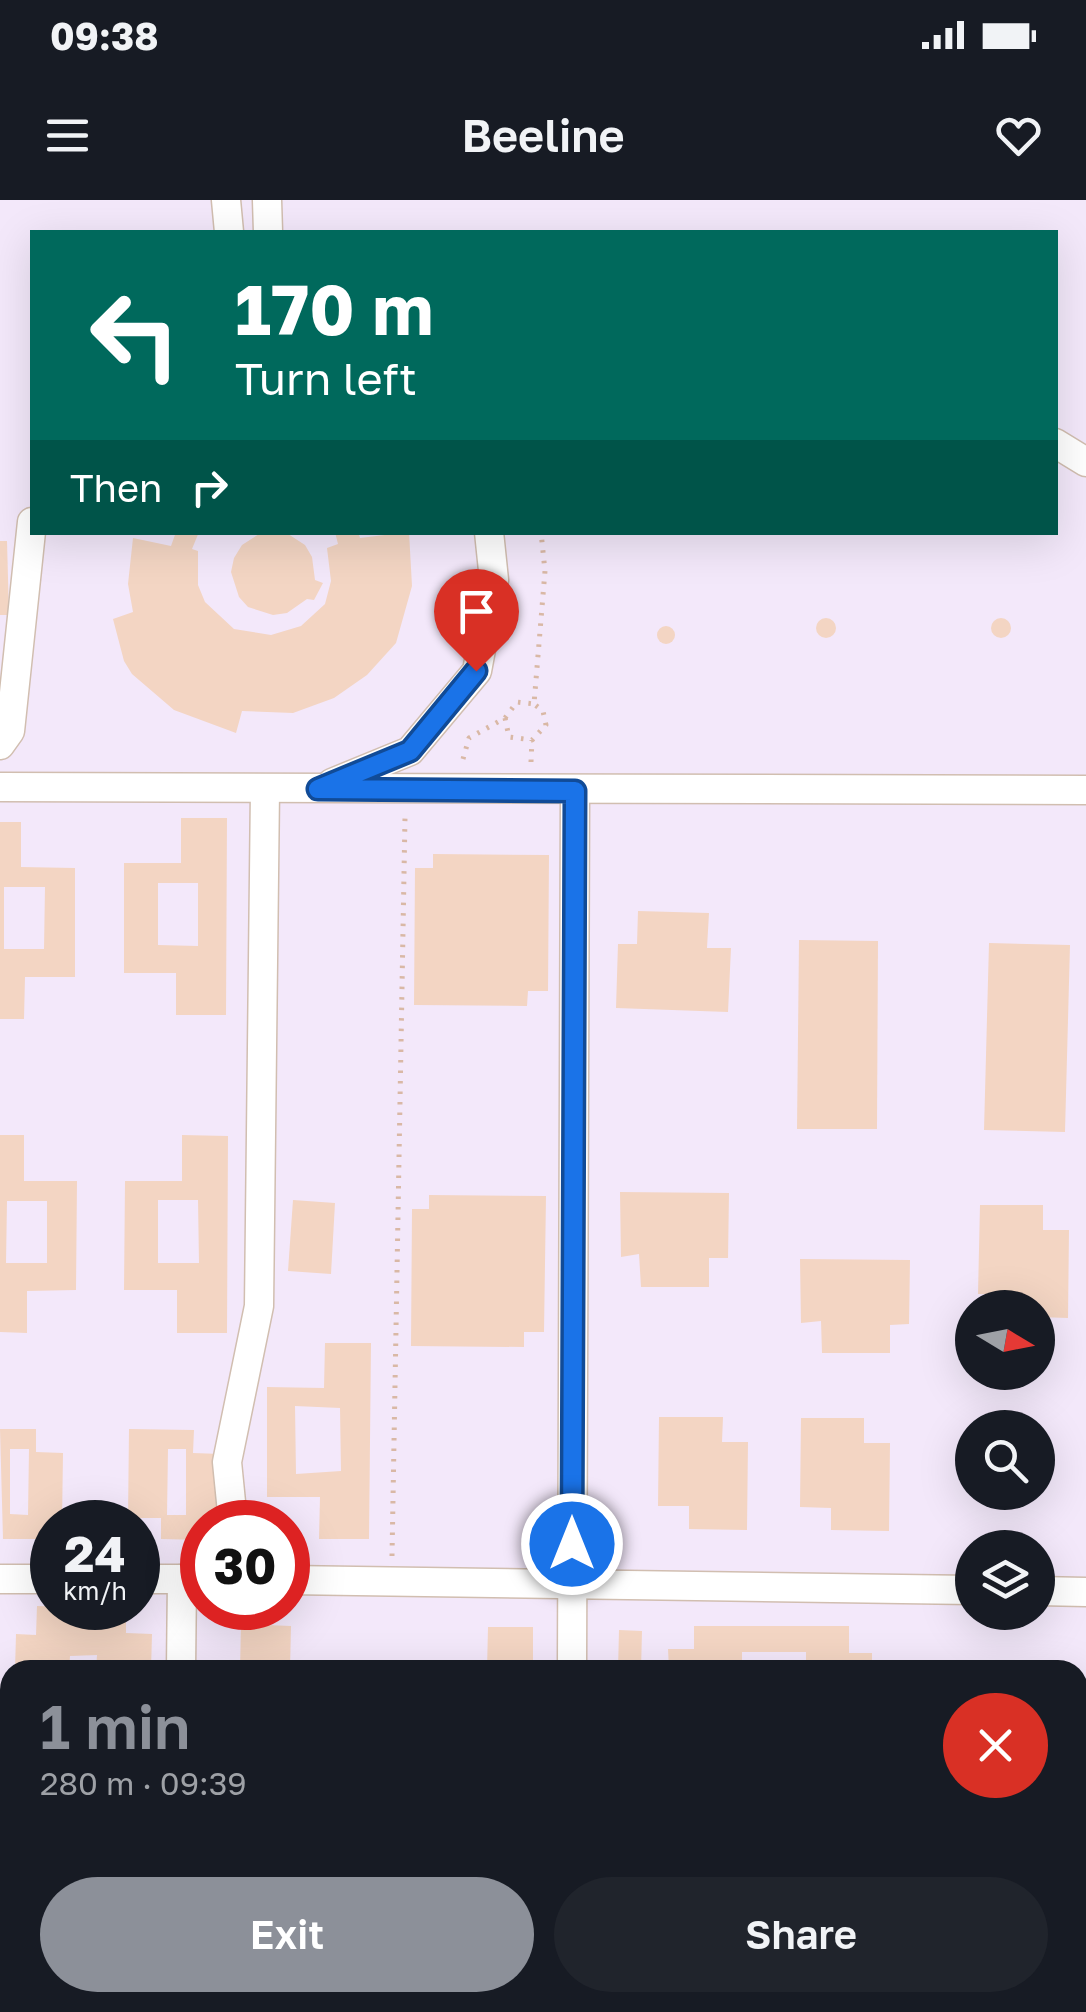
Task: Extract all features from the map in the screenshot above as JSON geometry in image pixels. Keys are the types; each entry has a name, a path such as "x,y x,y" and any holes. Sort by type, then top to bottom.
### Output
{"street":[{"path":"226,200 229,230"},
{"path":"267,200 268,230"},
{"path":"1058,446 1086,462"},
{"path":"0,745 10,731 31,535"},
{"path":"318,789 410,751 476,671 494,580 489,535"},
{"path":"0,787 1086,790"},
{"path":"231,1500 227,1462 259,1306 265,789"},
{"path":"572,1660 575,791"},
{"path":"0,1579 30,1579"},
{"path":"310,1580 955,1590"},
{"path":"1055,1591 1086,1592"},
{"path":"183,1660 186,1630"}],"path":[{"path":"534,704 544,588 541,535"},
{"path":"454,790 469,738 505,718 517,702 534,704 543,711 546,725 532,740 509,737 505,718"},
{"path":"391,1582 405,789"}],"shaded area":[{"path":"0,200 1086,200 1086,1660 0,1660"}],"building":[{"path":"175,535 198,535 192,549 198,551 198,585 205,602 234,629 271,635 301,626 325,604 331,581 327,548 338,544 336,535 409,535 412,586 396,643 367,675 334,698 293,713 242,711 236,733 174,710 132,674 124,661 113,619 133,612 128,584 133,538 171,546"},
{"path":"257,535 290,535 305,545 312,557 315,580 323,583 314,600 307,599 287,613 273,615 248,607 239,597 231,572 242,545"},
{"path":"0,541 7,541 9,615 0,615"},
{"path":"826,618 836,628 826,638 816,628"},
{"path":"1001,618 1011,628 1001,638 991,628"},
{"path":"666,626 675,635 666,644 657,635"},
{"path":"181,818 227,818 226,1015 176,1015 176,973 124,973 124,863 181,863","holes":["158,883 198,883 198,946 158,945"]},
{"path":"0,822 21,822 21,867 75,868 75,977 25,977 24,1019 0,1019","holes":["4,887 45,887 44,949 4,949"]},
{"path":"433,854 549,855 548,991 528,991 527,1006 414,1005 415,868 433,868"},
{"path":"638,911 709,913 707,948 731,948 728,1012 616,1008 618,944 637,944"},
{"path":"799,940 878,941 877,1129 797,1129"},
{"path":"989,943 1070,945 1065,1132 984,1130"},
{"path":"0,1135 24,1135 24,1181 77,1181 76,1290 27,1291 27,1333 0,1332","holes":["7,1201 47,1201 47,1263 6,1263"]},
{"path":"182,1135 228,1136 227,1333 177,1333 177,1290 124,1290 125,1181 182,1181","holes":["158,1200 198,1200 199,1263 158,1263"]},
{"path":"620,1192 729,1193 728,1258 709,1258 709,1287 641,1287 639,1254 621,1257"},
{"path":"429,1195 546,1196 544,1332 524,1332 524,1347 411,1346 412,1209 429,1209"},
{"path":"293,1200 335,1203 331,1274 288,1271"},
{"path":"980,1205 1043,1205 1043,1230 1069,1230 1068,1318 1055,1318 1055,1290 978,1290"},
{"path":"800,1259 910,1260 909,1324 890,1325 890,1353 822,1353 821,1321 801,1323"},
{"path":"325,1343 371,1343 369,1539 319,1539 320,1497 267,1497 267,1387 324,1388","holes":["295,1406 340,1408 341,1471 296,1474"]},
{"path":"659,1417 723,1417 722,1442 748,1442 747,1530 689,1529 689,1506 658,1506"},
{"path":"801,1418 864,1418 864,1443 890,1443 889,1531 831,1530 831,1508 800,1507"},
{"path":"0,1429 36,1429 36,1452 63,1453 62,1500 30,1500 30,1539 3,1539","holes":["10,1449 29,1449 28,1515 10,1514"]},
{"path":"129,1429 194,1430 193,1453 221,1454 220,1500 186,1500 186,1449 168,1449 167,1515 180,1515 180,1539 161,1539 160,1500 128,1500"},
{"path":"694,1626 849,1626 849,1653 872,1653 872,1660 806,1660 806,1652 742,1652 742,1660 669,1660 668,1649 694,1649"},
{"path":"488,1627 533,1627 533,1660 487,1660"},
{"path":"36,1630 126,1630 152,1634 151,1660 97,1660 97,1655 70,1656 70,1660 15,1660 16,1634 36,1635"},
{"path":"241,1630 291,1630 290,1660 240,1660"},
{"path":"619,1630 642,1631 641,1660 618,1660"}],"route":[{"path":"476,671 410,751 318,789 575,791 572,1544"}]}
